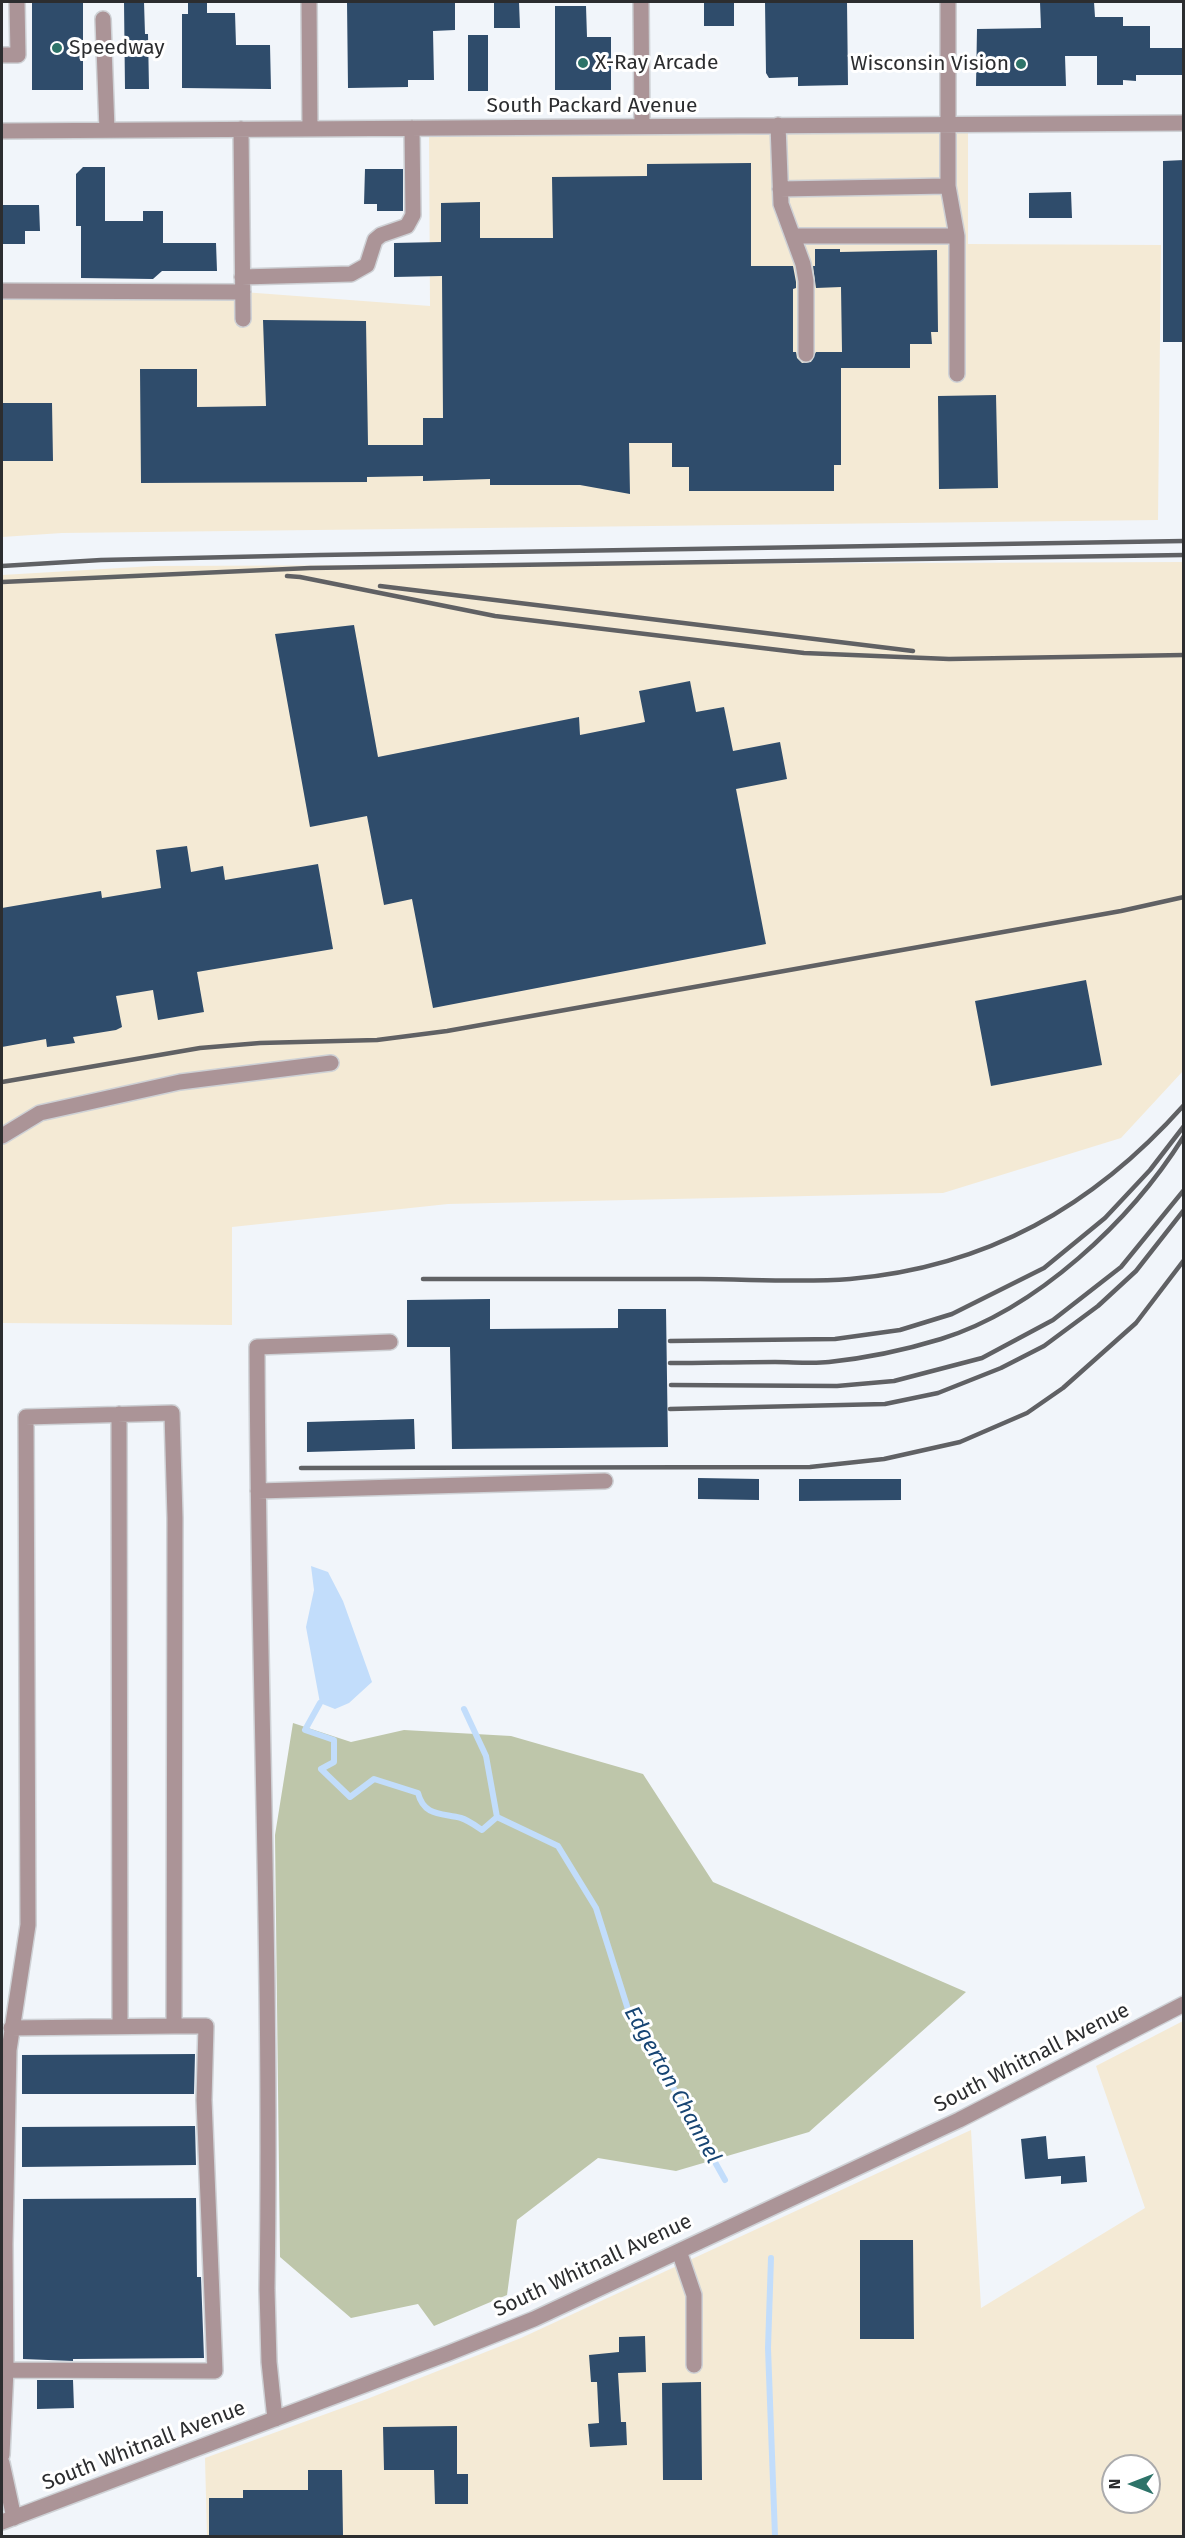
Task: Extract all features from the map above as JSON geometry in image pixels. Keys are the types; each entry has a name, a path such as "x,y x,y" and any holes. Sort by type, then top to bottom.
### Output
{"street":[{"path":"2,55 18,55 17,2"},
{"path":"309,2 310,129"},
{"path":"641,2 642,126"},
{"path":"948,2 948,186 957,236 957,374"},
{"path":"104,19 106,130"},
{"name":"South Packard Avenue","path":"2,131 1184,123"},
{"path":"778,125 781,204 806,281 806,354"},
{"path":"2,291 242,285 351,274 367,265 375,240 381,235 407,226 413,215 412,128"},
{"path":"241,129 243,319"},
{"path":"780,189 948,186"},
{"path":"793,236 957,236"},
{"path":"2,1137 40,1113 168,1084 331,1063"},
{"path":"275,2419 269,2362 267,2290 265,1785 257,1347 390,1342"},
{"path":"2,2455 6,2370 5,2244 11,2028 28,1925 26,1417 172,1413 175,1518 174,2026"},
{"path":"119,1414 120,2026"},
{"path":"258,1491 605,1481"},
{"name":"South Whitnall Avenue","path":"8,2520 534,2319 959,2120 1184,2004"},
{"path":"6,2370 215,2371 204,2100 206,2026 11,2028"},
{"path":"679,2251 693,2295 693,2365"},
{"path":"2,2463 8,2520"}],"shaded area":[{"path":"968,124 968,244 1161,245 1158,520 62,533 2,537 2,291 243,292 430,306 429,128"},
{"path":"1183,562 1183,1071 1121,1138 943,1193 448,1204 232,1227 232,1325 2,1323 2,575 154,566"},
{"path":"1183,2021 1183,2536 207,2536 205,2458 367,2399 521,2338 971,2130 981,2308 1145,2208 1096,2066"}],"green space":[{"path":"293,1723 351,1742 404,1730 511,1736 643,1774 713,1882 966,1992 809,2132 676,2171 598,2158 517,2220 507,2295 434,2326 418,2304 351,2318 280,2257 275,1835"}],"water":[{"path":"311,1566 328,1572 343,1601 372,1682 349,1703 335,1709 320,1703 306,1627 314,1590"}],"building":[{"path":"32,2 83,2 83,90 32,90"},
{"path":"124,2 144,2 145,34 148,34 149,89 125,89"},
{"path":"188,2 207,2 207,13 235,13 236,45 270,45 271,89 182,88 182,14 188,14"},
{"path":"347,2 455,2 455,30 433,31 434,80 408,80 408,87 348,88"},
{"path":"494,2 519,2 520,28 494,28"},
{"path":"704,2 734,2 734,26 704,26"},
{"path":"765,2 847,2 848,85 798,86 798,77 769,78 766,73"},
{"path":"1040,2 1094,2 1095,17 1123,17 1123,26 1150,26 1150,48 1184,48 1184,75 1136,75 1136,81 1123,80 1123,85 1097,85 1097,56 1065,56 1066,86 976,86 977,29 1041,28"},
{"name":"X-Ray Arcade","path":"555,6 586,6 587,37 611,37 611,90 555,90"},
{"path":"468,35 488,35 488,91 468,91"},
{"path":"1184,160 1184,342 1163,342 1163,161"},
{"path":"751,163 751,266 793,266 796,288 793,289 793,352 796,352 797,358 802,363 811,362 816,352 842,352 841,287 816,288 813,266 815,266 815,249 840,249 840,252 937,250 938,332 931,332 932,344 910,344 910,368 841,368 841,465 834,465 834,491 689,491 689,467 672,467 672,443 629,443 630,494 580,485 490,485 490,479 423,481 423,476 367,477 367,482 141,483 140,369 197,369 197,407 266,406 263,320 366,321 368,445 423,445 423,418 443,418 442,276 394,277 394,243 441,242 441,203 480,202 480,238 553,238 552,177 647,176 647,164"},
{"path":"83,167 105,167 105,221 143,221 143,211 163,211 163,243 216,243 217,271 162,271 153,279 81,278 81,226 76,226 76,174"},
{"path":"365,169 403,169 403,211 377,211 377,204 364,204"},
{"path":"1071,192 1072,218 1029,218 1029,193"},
{"path":"2,205 39,205 40,231 25,231 25,244 2,244"},
{"path":"996,395 998,488 939,489 938,396"},
{"path":"2,403 52,403 53,461 2,461"},
{"path":"354,625 378,757 579,717 580,735 645,722 639,691 690,681 696,712 724,707 733,751 780,742 787,779 736,789 766,944 433,1008 412,899 384,905 367,816 310,827 275,634"},
{"path":"187,846 191,872 223,866 225,880 318,864 333,949 197,972 204,1012 158,1020 153,990 116,996 122,1027 116,1030 73,1037 75,1043 47,1047 46,1039 2,1047 2,908 101,891 102,898 161,888 156,850"},
{"path":"1086,980 1102,1065 991,1086 975,1001"},
{"path":"490,1299 490,1329 618,1328 618,1309 666,1309 668,1447 452,1449 450,1347 407,1347 407,1300"},
{"path":"414,1419 415,1449 307,1452 307,1422"},
{"path":"698,1478 759,1479 759,1500 698,1499"},
{"path":"799,1479 901,1479 901,1500 799,1501"},
{"path":"195,2054 194,2094 22,2094 22,2055"},
{"path":"195,2126 196,2165 22,2167 22,2127"},
{"path":"1046,2136 1048,2159 1085,2156 1087,2182 1061,2184 1061,2176 1025,2179 1021,2139"},
{"path":"196,2198 197,2277 201,2277 204,2358 73,2359 73,2361 23,2359 23,2199"},
{"path":"860,2240 913,2240 914,2339 860,2339"},
{"path":"645,2336 646,2372 618,2373 621,2422 626,2422 627,2445 590,2447 588,2424 599,2423 597,2382 591,2382 589,2355 619,2352 619,2337"},
{"path":"37,2380 73,2380 74,2408 37,2409"},
{"path":"701,2382 702,2480 663,2480 662,2383"},
{"path":"457,2426 457,2474 468,2474 468,2504 435,2504 434,2470 384,2470 383,2427"},
{"path":"308,2470 342,2470 343,2536 209,2536 209,2498 243,2498 243,2490 308,2490"}],"waterway":[{"name":"Edgerton Channel","path":"320,1703 305,1730 334,1740 334,1762 321,1769 350,1797 374,1779 418,1793 421,1801 429,1810 464,1819 482,1830 497,1817"},
{"path":"464,1709 486,1756 497,1817"},
{"name":"Edgerton Channel","path":"497,1817 558,1846 596,1908 632,2022 655,2055 725,2180"},
{"name":"Edgerton Channel","path":"771,2258 768,2348 775,2536"}],"railway":[{"path":"2,566 101,560 320,555 1184,541"},
{"path":"2,582 310,568 1184,555"},
{"path":"287,576 495,616 804,653 949,659 1184,655"},
{"path":"380,586 913,651"},
{"path":"2,1082 200,1048 260,1043 377,1040 447,1031 1121,911 1184,897"},
{"path":"423,1279 813,1281 850,1279 900,1272 947,1261 992,1246 1034,1226 1074,1202 1113,1174 1184,1105"},
{"path":"670,1341 835,1339 900,1330 952,1314 1044,1268 1105,1218 1150,1170 1184,1126"},
{"path":"670,1363 816,1363 843,1360 914,1347 977,1325 1012,1307 1079,1258 1137,1199 1184,1136"},
{"path":"671,1385 837,1386 894,1381 982,1358 1053,1320 1121,1267 1184,1190"},
{"path":"670,1409 885,1404 938,1393 1001,1368 1044,1346 1098,1306 1136,1271 1184,1210"},
{"path":"301,1468 810,1467 884,1459 960,1442 1027,1413 1063,1388 1136,1323 1184,1260"}],"place":[{"name":"Speedway","path":"57,48"},
{"name":"X-Ray Arcade","path":"583,63"},
{"name":"Wisconsin Vision","path":"1021,64"}]}
